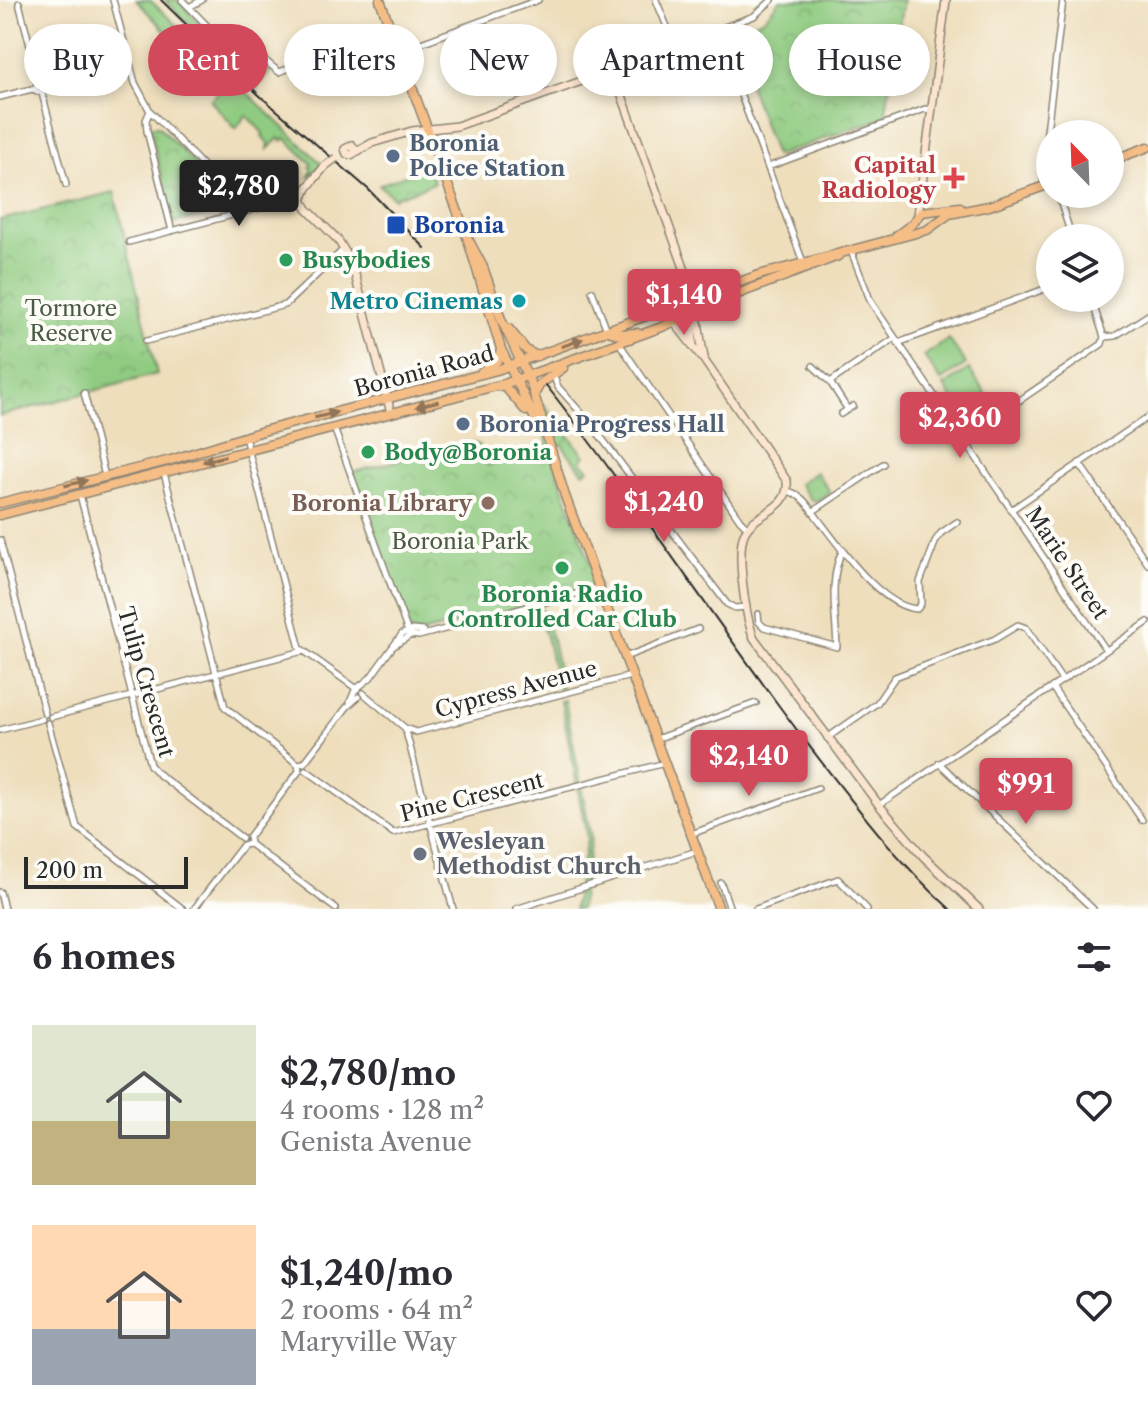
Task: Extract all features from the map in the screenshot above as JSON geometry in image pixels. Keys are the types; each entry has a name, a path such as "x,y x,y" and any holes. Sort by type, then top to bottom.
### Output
{"main road":[{"path":"380,0 389,24"},
{"path":"946,0 923,187 923,214 918,227 924,231 949,214 981,208 1036,189"},
{"path":"391,413 355,271 345,249 307,209 302,200 307,188 325,166 350,150 412,131 440,129 474,120 573,84"},
{"path":"414,96 467,237 501,349 538,425"},
{"path":"621,96 694,298 694,346"},
{"path":"1124,156 1148,147"},
{"path":"923,214 945,208 981,208"},
{"path":"923,214 934,217 934,224"},
{"name":"Boronia Road","path":"891,238 923,214"},
{"name":"Boronia Road","path":"0,503 467,379 803,262 924,231"},
{"path":"467,237 489,280 501,319 535,393 546,437 599,587 719,909"},
{"name":"Boronia Road","path":"0,515 499,386 662,327 850,250"},
{"path":"656,313 662,327"},
{"path":"694,313 704,360"},
{"path":"501,319 526,350 537,356"},
{"path":"674,322 783,474 787,491 778,506 744,534 741,550 750,630 760,648 879,805 923,856 979,909"},
{"path":"594,352 605,339 607,330 618,334 645,333"},
{"path":"467,379 493,364 501,356 501,349"},
{"name":"Boronia Road","path":"535,393 540,384 581,357"},
{"path":"499,386 507,389 546,437"}],"street":[{"path":"113,0 135,83 150,111 239,203 244,212"},
{"path":"182,0 225,44 255,52 277,72 284,69"},
{"path":"189,7 202,0"},
{"path":"424,42 538,0"},
{"path":"656,0 666,24"},
{"path":"734,24 754,16 772,0"},
{"path":"1048,120 1063,0"},
{"path":"19,3 24,24"},
{"path":"0,97 24,92"},
{"path":"44,96 66,185"},
{"path":"741,96 803,262"},
{"path":"768,167 925,109 933,110"},
{"path":"150,111 146,120 147,131 172,231"},
{"path":"129,242 302,200"},
{"path":"146,341 285,305 345,249"},
{"name":"Marie Street","path":"850,250 871,302 1106,650"},
{"path":"592,291 607,330"},
{"path":"830,382 896,341 1036,292"},
{"path":"963,439 1101,345 1104,337 1096,312"},
{"path":"1104,337 1115,336 1148,315"},
{"path":"619,343 748,528"},
{"path":"813,366 851,408 841,414"},
{"path":"553,374 558,387 591,424 727,604 747,610"},
{"path":"84,393 105,476"},
{"path":"1011,510 1148,417"},
{"path":"334,428 409,632"},
{"path":"245,436 303,651 408,730 453,909"},
{"path":"1079,463 1148,564"},
{"path":"812,512 883,464"},
{"name":"Pine Crescent","path":"163,472 226,709 389,833 665,763"},
{"path":"787,491 800,496 884,595 907,608 917,609 921,604 920,582 937,539 957,522"},
{"name":"Tulip Crescent","path":"79,494 152,768 336,909"},
{"path":"0,540 77,827 183,909"},
{"path":"758,614 759,622 764,627 837,647 835,583 837,562 843,549"},
{"path":"194,909 402,634 409,632 417,636 599,587"},
{"path":"879,805 1148,622"},
{"path":"827,738 877,703 895,677 995,639 1018,625 1027,629 1062,680"},
{"path":"625,657 698,629"},
{"path":"0,730 303,651"},
{"name":"Cypress Avenue","path":"408,730 632,676"},
{"path":"1052,687 1142,820"},
{"path":"656,739 756,703"},
{"path":"939,763 1093,909"},
{"path":"691,835 818,788"},
{"path":"516,909 697,851"},
{"path":"756,909 838,879 867,909"},
{"path":"721,883 730,909"},
{"path":"0,892 4,909"}],"green space":[{"path":"136,0 150,0 175,24 159,24"},
{"path":"165,0 177,0 200,24 189,24"},
{"path":"780,0 903,0 899,24 789,24 789,96 888,96 885,117 775,156 753,96 773,96 773,24 750,24 764,19"},
{"path":"214,96 251,96 322,164 308,178 312,164 285,138 282,141 279,138 268,149 269,144 263,133 246,115 236,129 210,100"},
{"path":"152,126 158,126 231,200 235,208 174,223 150,130"},
{"path":"428,166 434,183 394,198 379,185"},
{"name":"Tormore Reserve","path":"114,192 157,374 0,416 0,220"},
{"path":"949,339 966,364 941,381 924,356"},
{"path":"969,369 986,394 961,411 944,386"},
{"name":"Boronia Park","path":"544,404 585,456 580,461 589,469 583,472 561,444 549,448 599,587 539,603 551,635 562,688 558,689 546,637 534,604 418,634 409,631 350,473 472,442 479,445 488,466 548,444 539,406"},
{"path":"816,472 830,492 816,501 811,500 799,484"},
{"path":"565,700 591,838 587,866 598,882 583,887 580,909 574,909 587,838 561,701"}],"railway":[{"path":"161,0 259,95 368,189 425,248"},
{"path":"546,385 818,757 890,847 950,909"}],"place":[{"name":"Boronia Police Station","path":"393,156"},
{"name":"Capital Radiology","path":"954,178"},
{"name":"Boronia","path":"396,225"},
{"name":"Busybodies","path":"286,260"},
{"name":"Metro Cinemas","path":"519,301"},
{"name":"Boronia Progress Hall","path":"463,424"},
{"name":"Body@Boronia","path":"368,452"},
{"name":"Boronia Library","path":"488,503"},
{"name":"Boronia Radio Controlled Car Club","path":"562,568"},
{"name":"Wesleyan Methodist Church","path":"420,854"}]}
